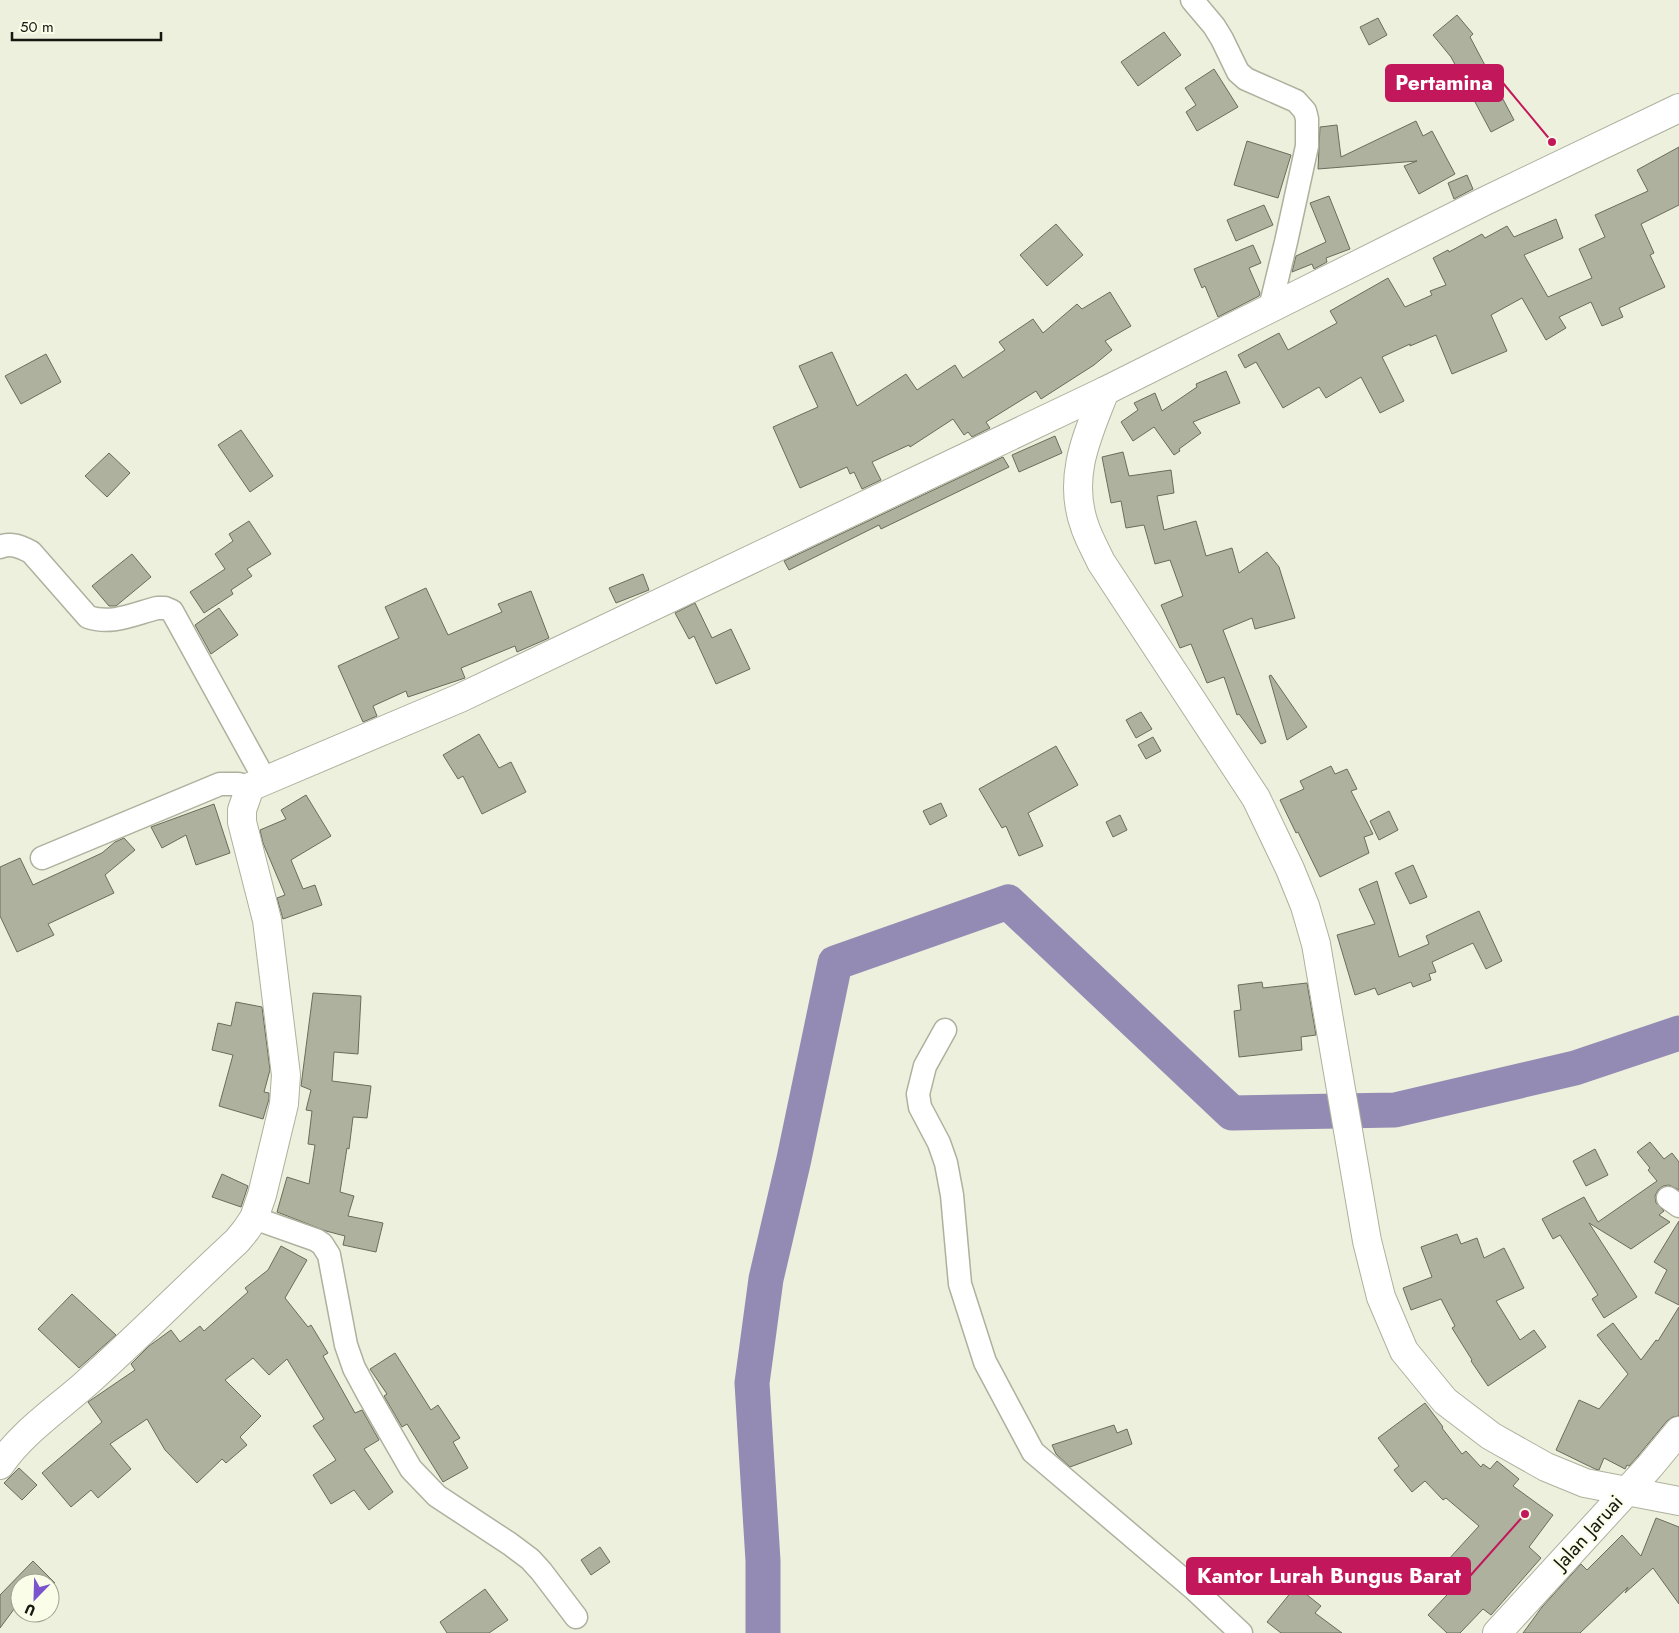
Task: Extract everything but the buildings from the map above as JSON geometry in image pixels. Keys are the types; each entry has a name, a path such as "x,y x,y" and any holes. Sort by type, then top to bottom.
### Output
{"main road":[{"path":"0,1465 8,1453 30,1431 82,1386 237,1241 254,1218 262,1195 284,1104 286,1075 266,920 242,822 242,810 258,783 460,698 1104,391 1485,201 1679,108"},
{"path":"1104,391 1079,464 1078,496 1084,527 1101,562 1256,798 1290,868 1316,944 1355,1175 1381,1297 1404,1351 1445,1401 1491,1436 1546,1467 1585,1484 1679,1501"},
{"name":"Jalan Jaruai","path":"1497,1633 1679,1431"}],"street":[{"path":"1192,0 1214,26 1238,72 1246,79 1296,101 1305,111 1307,119 1307,146 1270,308"},
{"path":"0,547 4,545 20,546 30,552 88,618 101,622 157,608 165,608 172,611 258,783 220,784 42,858"},
{"path":"945,1030 925,1066 918,1094 920,1106 940,1144 946,1162 952,1195 960,1284 985,1362 1033,1452 1194,1588 1241,1633"},
{"path":"254,1218 306,1235 322,1244 329,1255 346,1344 354,1368 368,1396 411,1469 437,1496 530,1559 576,1617"}],"waterway":[{"path":"763,1633 763,1561 752,1383 766,1279 794,1159 835,963 1008,902 1232,1113 1395,1110 1575,1068 1679,1033"}],"place":[{"name":"Pertamina","path":"1552,142"},
{"name":"Kantor Lurah Bungus Barat","path":"1525,1514"}]}
